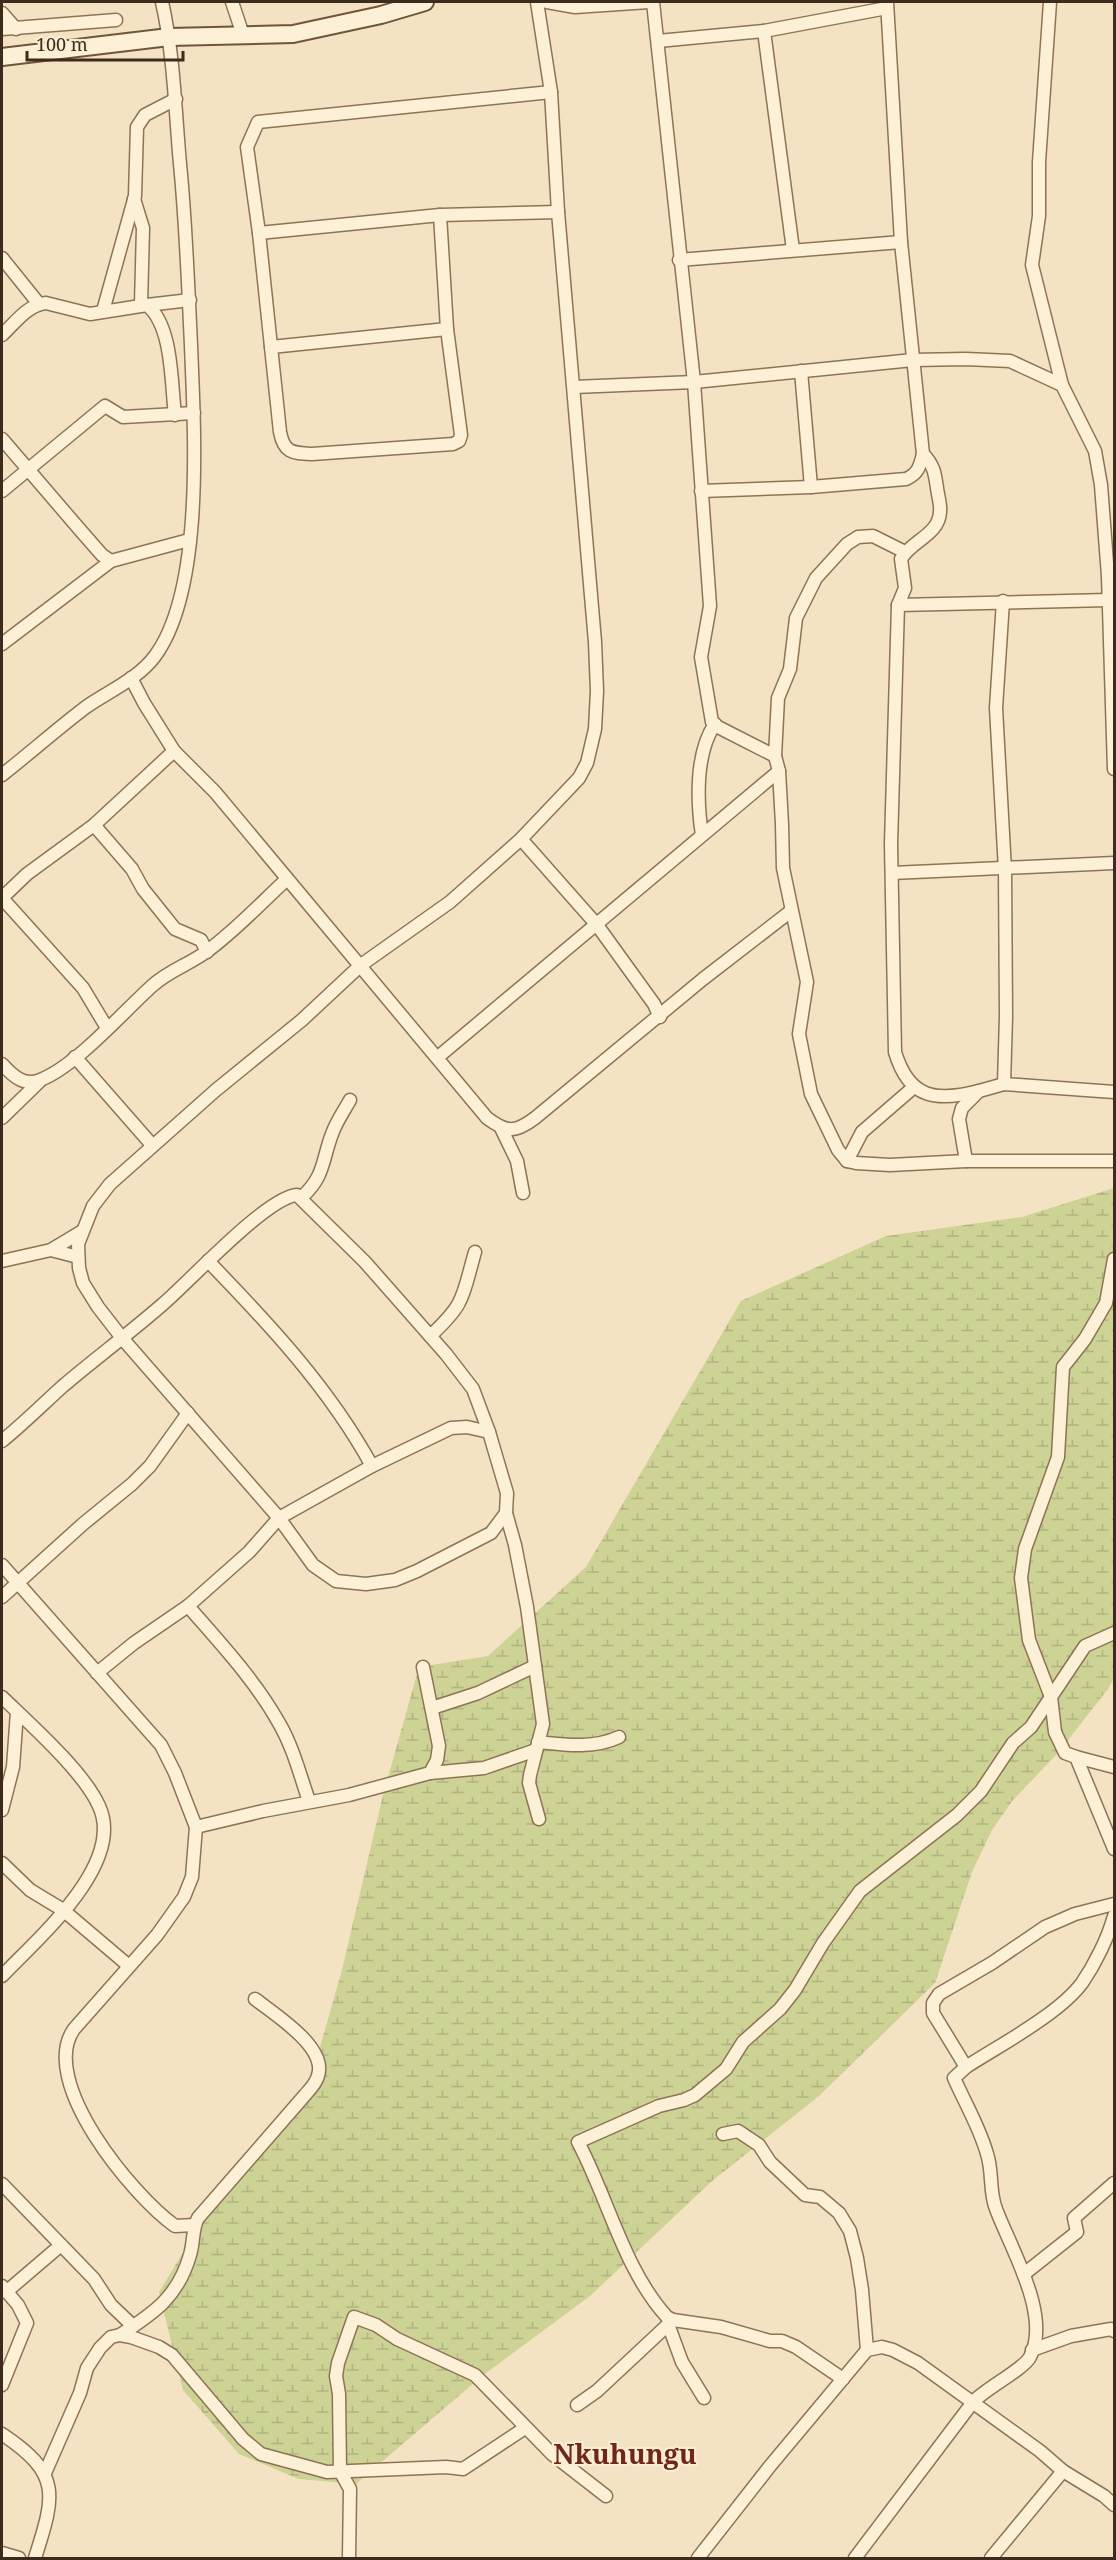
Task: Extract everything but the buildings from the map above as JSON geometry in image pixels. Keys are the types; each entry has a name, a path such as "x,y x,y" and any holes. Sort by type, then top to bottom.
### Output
{"street":[{"path":"2,776 87,707 131,678 155,656 171,624 185,572 196,460 190,300 176,99 170,37 162,2"},
{"path":"232,2 243,35"},
{"path":"2,57 170,37 293,34 381,15 425,2"},
{"path":"506,1513 491,1533 417,1572 394,1580 366,1584 336,1581 313,1565 279,1518 122,1338 83,1283 78,1257 81,1232 93,1206 110,1184 152,1145 302,1020 361,965 450,902 521,839 579,778 587,763 595,729 597,691 595,642 585,548 574,387 558,212 551,92 537,2"},
{"path":"547,2 575,8 651,2 658,41 679,261 694,382 710,606 701,657 706,694 715,724 775,756"},
{"path":"1050,2 1049,44 1039,162 1039,216 1032,265 1062,385 1095,451 1110,538 1111,574 1108,600 1114,770"},
{"path":"658,41 764,31 887,5 902,242 923,454 918,471 906,479 811,487 701,491"},
{"path":"2,13 16,29"},
{"path":"2,29 116,20"},
{"path":"764,31 793,250"},
{"path":"440,215 447,329 461,435 459,441 453,444 312,454 287,450 282,445 280,432 259,232 247,147 258,122 272,118 551,92"},
{"path":"103,311 134,198 137,127 145,115 176,99"},
{"path":"134,198 143,228 144,305"},
{"path":"259,232 440,215 558,212"},
{"path":"679,261 902,242"},
{"path":"2,258 39,303"},
{"path":"2,335 31,307 39,303 90,314 190,300"},
{"path":"144,305 153,310 162,329 171,365 175,415"},
{"path":"271,347 447,329"},
{"path":"574,387 694,382 913,360 966,359 1010,361 1062,385"},
{"path":"801,371 811,487"},
{"path":"2,491 105,406 123,417 194,413"},
{"path":"2,440 102,555 111,561"},
{"path":"923,454 935,471 940,512 938,521 932,530 905,552 902,559 905,588 898,605 891,844 895,1052 899,1065 914,1087 920,1092 939,1096 964,1095 1004,1084 1114,1092"},
{"path":"905,552 873,536 858,537 847,544 816,578 796,618 790,669 778,698 775,756 779,771 783,868 807,982 800,1034 811,1094 838,1150 847,1161 856,1163 890,1165 966,1161 1114,1161"},
{"path":"2,644 111,561 189,540"},
{"path":"898,605 1108,600"},
{"path":"1003,601 996,708 1005,870 1004,1084"},
{"path":"131,678 174,751 215,792 487,1118 501,1128 513,1130 524,1126 660,1017 703,979 791,911"},
{"path":"702,835 697,805 704,741 715,724"},
{"path":"107,1028 83,988 2,898 27,874 94,825 174,751"},
{"path":"438,1057 779,771"},
{"path":"94,825 132,869 143,889 175,929 201,940 207,952"},
{"path":"521,839 597,925 654,1004 660,1017"},
{"path":"892,873 1005,870 1114,863"},
{"path":"2,1118 40,1081 75,1057 166,974 207,952 287,879"},
{"path":"75,1057 152,1145"},
{"path":"2,1064 21,1080 40,1081"},
{"path":"847,1161 862,1132 914,1087"},
{"path":"966,1161 959,1119 962,1108 979,1091"},
{"path":"302,1197 310,1190 322,1171 334,1129 350,1100"},
{"path":"501,1128 517,1161 523,1193"},
{"path":"2,1441 163,1304 208,1261 276,1203 291,1195 302,1197 365,1262 473,1389 489,1432 507,1493 506,1513 517,1555 535,1666 543,1724 530,1783 539,1819"},
{"path":"2,1261 51,1250 81,1232"},
{"path":"51,1250 78,1257"},
{"path":"430,1336 459,1307 475,1252"},
{"path":"1114,1260 1106,1302 1085,1339 1063,1367 1058,1457 1025,1549 1021,1578 1029,1640 1051,1697 1055,1732 1065,1752 1076,1758 1114,1767"},
{"path":"208,1261 260,1315 329,1397 372,1466"},
{"path":"2,1597 138,1478 150,1466 188,1413"},
{"path":"98,1673 134,1643 188,1606 249,1552 279,1518 372,1466 451,1428 467,1427 489,1432"},
{"path":"2,1565 161,1745 196,1827 195,1860 184,1897 157,1935 68,2038 64,2067 69,2086 87,2122 144,2199 175,2226 194,2225"},
{"path":"188,1606 242,1668 279,1723 290,1745 309,1801"},
{"path":"704,2398 682,2362 671,2322 640,2281 578,2142 648,2110 684,2100 726,2069 742,2042 785,2003 860,1891 957,1815 981,1791 1013,1743 1031,1727 1085,1646 1114,1633"},
{"path":"432,1708 478,1693 535,1666"},
{"path":"423,1667 439,1746 438,1760 430,1773"},
{"path":"2,1697 90,1790 100,1808 104,1830 100,1854 80,1893 2,1976"},
{"path":"2,1810 13,1767 17,1712"},
{"path":"196,1827 359,1792 430,1773 484,1768 537,1746 581,1746 602,1743 619,1737"},
{"path":"1076,1758 1114,1849"},
{"path":"2,1863 30,1890 63,1910 129,1966"},
{"path":"966,2067 933,2013 933,2002 939,1994 992,1963 1045,1927 1075,1914 1114,1904"},
{"path":"855,2559 973,2402 993,2384 1023,2366 1031,2356 1036,2316 1024,2274 995,2206 988,2155 954,2078 966,2067 1057,2007 1081,1983 1111,1928 1114,1916"},
{"path":"45,2473 92,2359 111,2337 120,2335 159,2308 181,2278 190,2256 194,2225 314,2085 319,2068 309,2043 255,1999"},
{"path":"723,2134 738,2131 759,2145 770,2162 805,2195 820,2197 839,2213 850,2231 857,2258 867,2350"},
{"path":"1024,2274 1077,2232 1074,2218 1114,2183"},
{"path":"2,2184 94,2278 111,2305 133,2326"},
{"path":"2,2385 27,2323 18,2305 4,2289 61,2245"},
{"path":"349,2559 350,2489 340,2470 339,2394 336,2376 338,2362 354,2317 376,2325 397,2339 475,2375 552,2454 606,2496"},
{"path":"577,2405 597,2391 671,2322 721,2327 770,2341 782,2342 796,2347 843,2379"},
{"path":"1032,2350 1071,2336 1111,2329 1114,2331"},
{"path":"120,2335 159,2347 172,2355 243,2439 261,2454 327,2472 446,2467 463,2469 525,2428"},
{"path":"698,2559 770,2466 867,2350 882,2347 894,2350 918,2363 1040,2451 1062,2471 1114,2505"},
{"path":"2,2434 26,2453 45,2473 49,2488 48,2516 35,2559"},
{"path":"991,2559 1062,2471"},
{"path":"2,2553 19,2559"}],"green space":[{"path":"1114,1188 1114,1678 1108,1689 1057,1754 1013,1800 992,1830 972,1872 935,1983 819,2096 712,2181 590,2296 482,2376 356,2484 299,2479 239,2454 183,2390 159,2292 226,2182 306,2096 342,1970 383,1795 419,1667 488,1656 586,1567 741,1301 886,1236 1022,1217"}],"district":[{"name":"Nkuhungu","path":"625,2453"}]}
